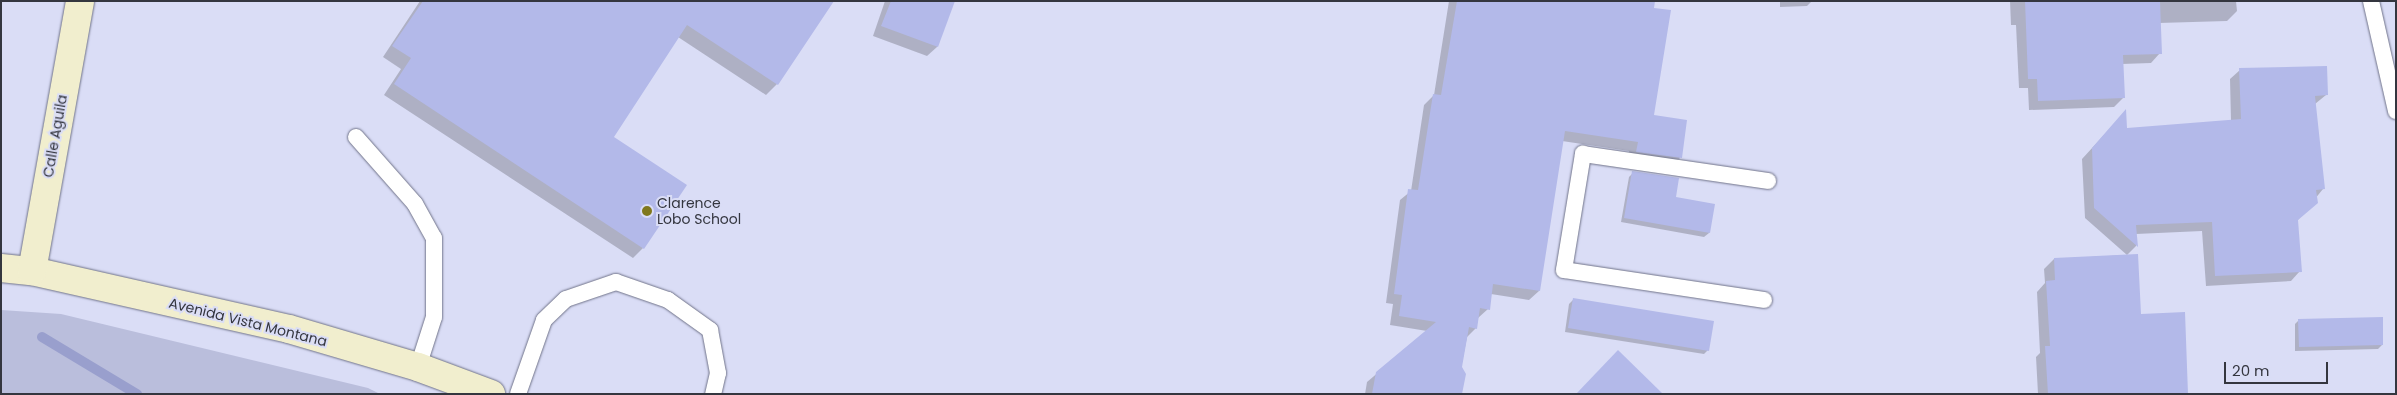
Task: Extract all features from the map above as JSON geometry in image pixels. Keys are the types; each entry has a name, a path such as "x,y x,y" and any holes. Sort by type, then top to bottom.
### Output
{"street":[{"name":"Calle Aguila","path":"32,271 80,1"},
{"name":"Avenida Vista Montana","path":"1,268 32,271 289,329 418,368 491,394"}],"lane":[{"path":"2371,1 2396,112"},
{"path":"356,137 415,204 434,238 434,317 418,368"},
{"path":"1764,300 1564,270 1582,154 1768,180"},
{"path":"518,394 544,320 566,299 616,282 668,300 710,330 718,373 713,394"}],"shaded area":[{"path":"1,310 61,314 368,388 380,394 1,394"}],"building":[{"path":"423,1 834,1 778,85 687,25 614,137 687,185 644,249 394,84 411,58 392,46"},
{"path":"891,1 955,1 938,47 881,26"},
{"path":"1457,1 1655,1 1654,8 1671,10 1654,115 1687,120 1682,158 1636,152 1638,142 1565,131 1540,291 1493,284 1490,310 1480,308 1477,329 1469,327 1462,367 1466,374 1462,394 1372,394 1376,372 1436,322 1399,316 1402,295 1394,294 1408,189 1418,190 1433,94 1441,95"},
{"path":"2025,1 2160,1 2162,54 2123,55 2125,98 2038,101 2037,79 2028,79"},
{"path":"2327,66 2328,95 2315,96 2325,189 2316,190 2318,203 2298,220 2302,272 2215,276 2212,222 2136,225 2138,247 2094,208 2092,148 2126,109 2127,128 2241,119 2239,68"},
{"path":"1632,171 1679,178 1676,197 1715,204 1710,233 1624,218"},
{"path":"2138,254 2141,314 2185,312 2188,394 2048,394 2045,346 2050,346 2046,281 2055,280 2054,258"},
{"path":"1573,298 1714,321 1709,351 1568,328"},
{"path":"2383,317 2383,345 2299,347 2298,319"},
{"path":"1618,350 1663,394 1576,394"}],"waterway":[{"path":"42,337 137,394"}],"place":[{"name":"Clarence Lobo School","path":"647,211"}]}
